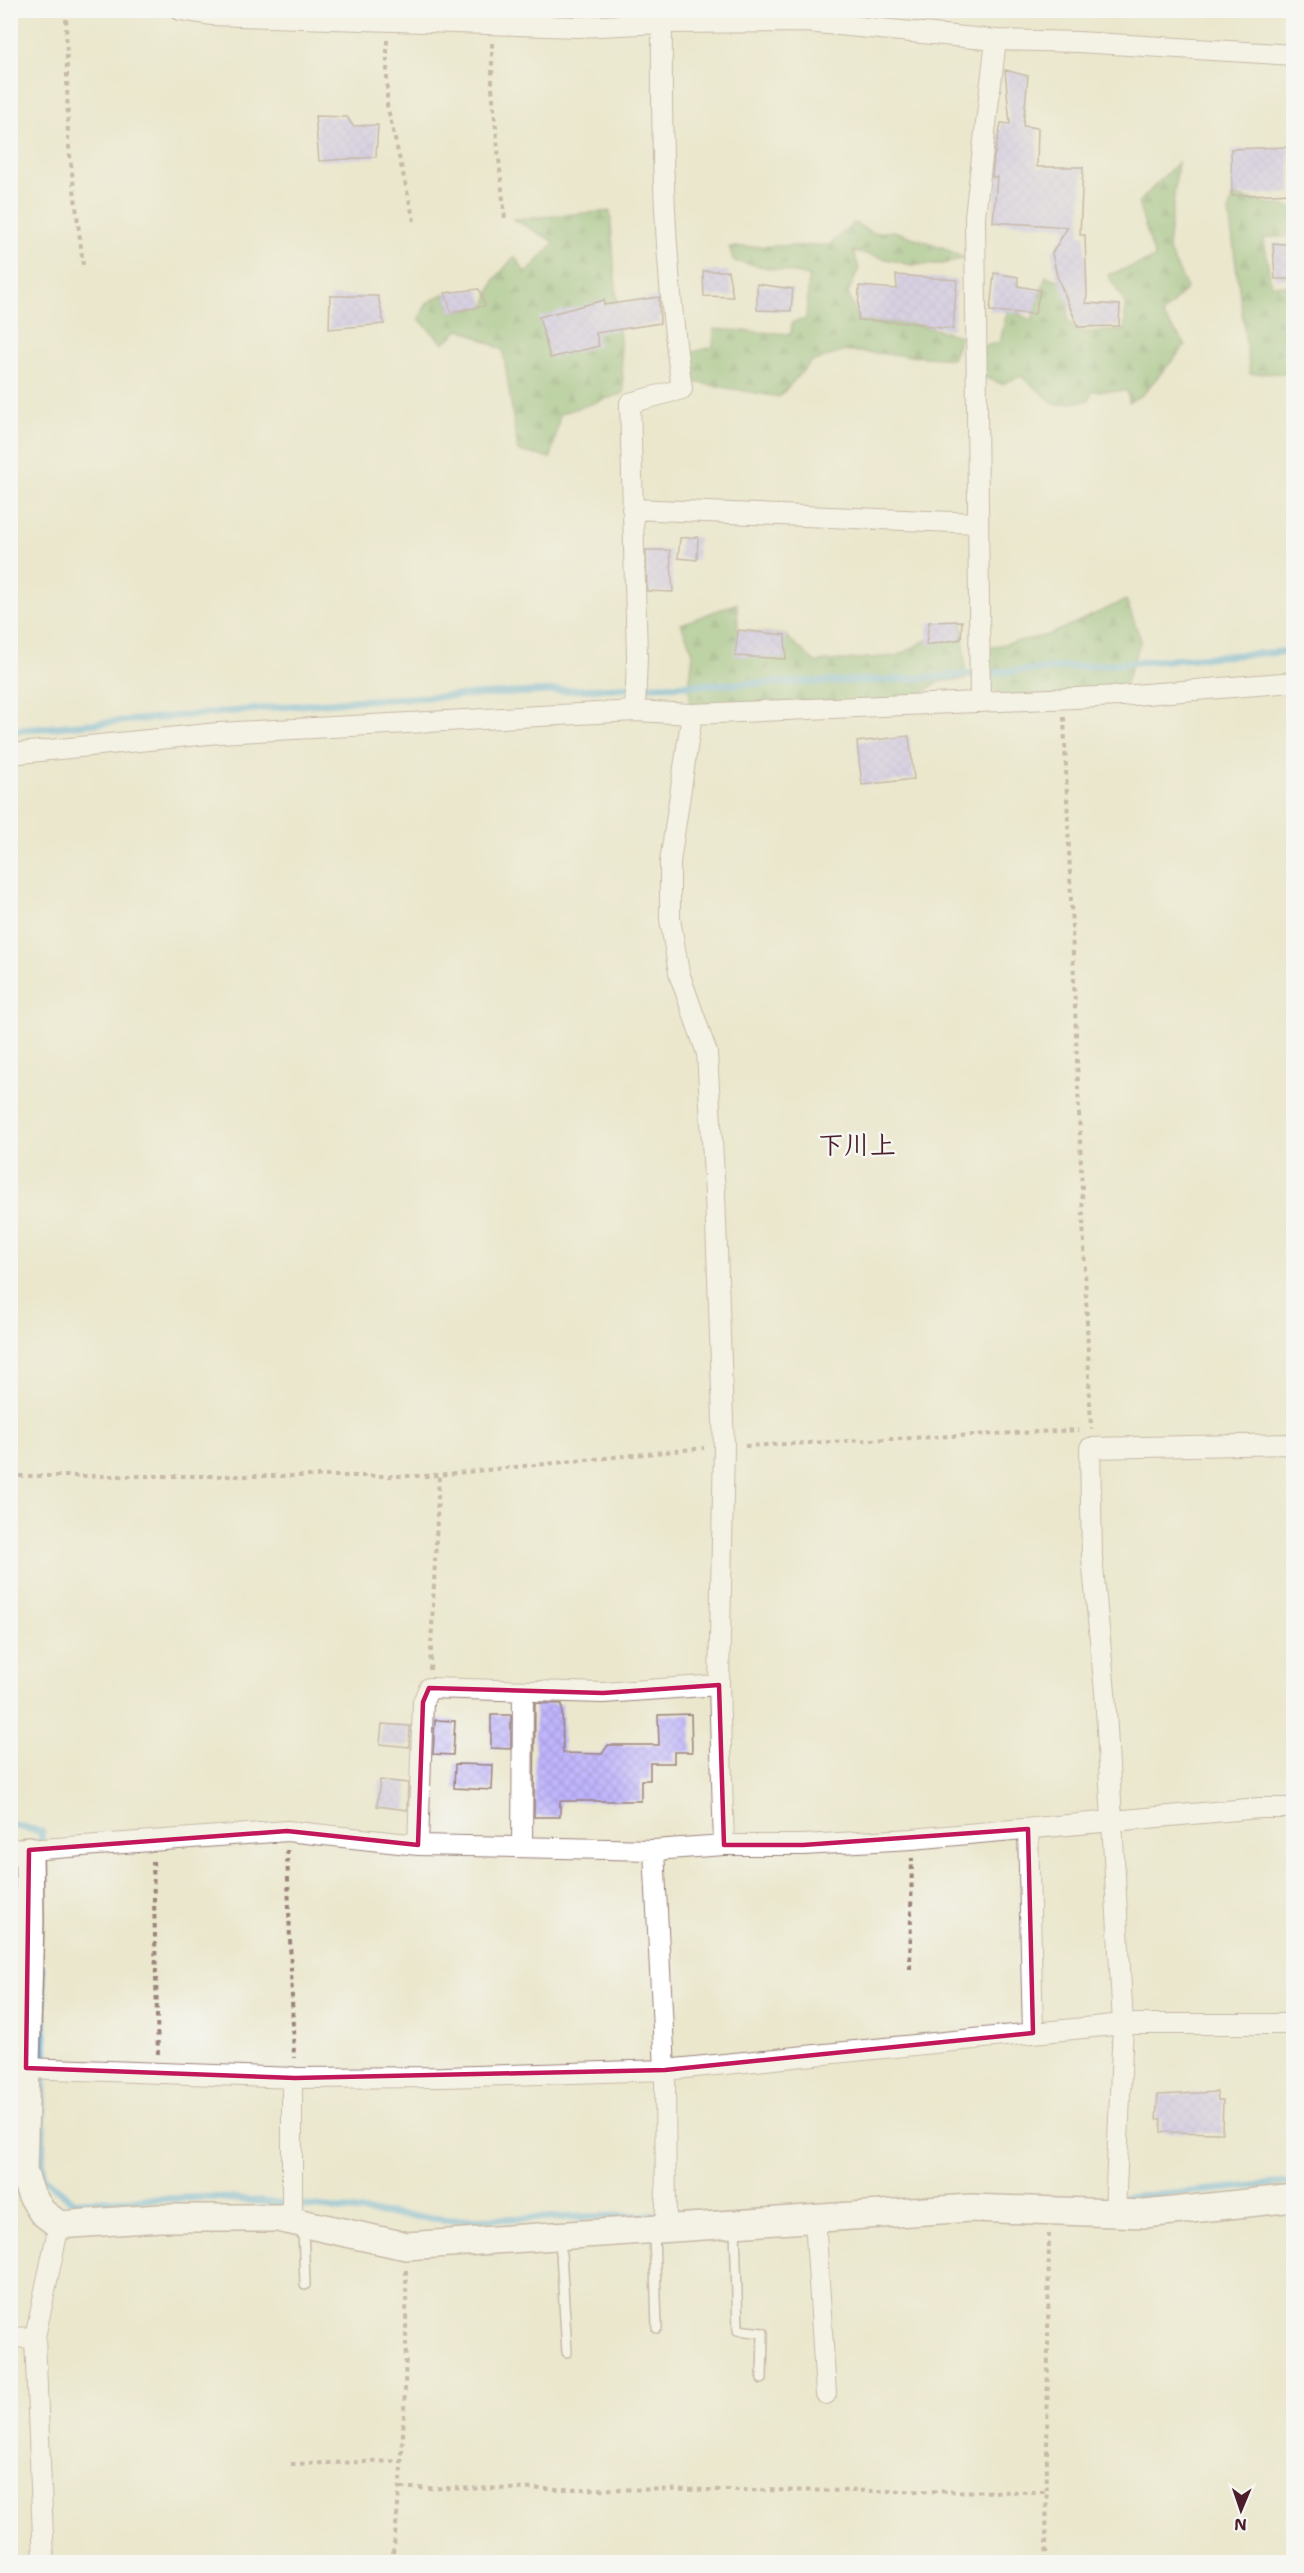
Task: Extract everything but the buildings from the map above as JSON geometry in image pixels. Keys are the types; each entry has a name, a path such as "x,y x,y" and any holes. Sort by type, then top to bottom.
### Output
{"street":[{"path":"180,10 211,15 578,27 662,23 806,22 996,40 1078,42 1293,55"},
{"path":"635,711 637,656 630,403 682,389 673,328 661,126 662,23"},
{"path":"980,702 975,216 996,40"},
{"path":"632,509 978,523"},
{"path":"10,754 218,733 635,711 692,714 1063,699 1293,682"},
{"path":"692,714 670,862 670,919 679,973 707,1053 715,1194 724,1446 719,1685 724,1845"},
{"path":"1116,2213 1123,2024 1105,1692 1092,1557 1091,1438 1293,1444"},
{"path":"418,1845 423,1702 429,1688 603,1693 719,1685"},
{"path":"522,1847 523,1691"},
{"path":"1293,1808 1259,1808 912,1839 803,1845 724,1845 654,1850 418,1845 287,1831 20,1850 30,1922 21,2054 23,2171 31,2194 42,2212 59,2224 160,2218 230,2217 297,2222 406,2246 970,2208 1145,2214 1293,2198"},
{"path":"1028,1829 1033,2033"},
{"path":"654,1850 665,2070 660,2228"},
{"path":"21,2054 158,2073 293,2077 443,2077 665,2070 1123,2024 1293,2024"},
{"path":"293,2077 297,2222"},
{"path":"815,2218 826,2394"},
{"path":"44,2562 35,2337 59,2224"},
{"path":"10,2338 35,2337"}],"lane":[{"path":"297,2222 305,2285"},
{"path":"735,2225 738,2330 763,2333 762,2379"},
{"path":"657,2328 660,2228"},
{"path":"560,2236 567,2352"}],"path":[{"path":"66,10 68,138 83,265"},
{"path":"387,21 387,105 414,221"},
{"path":"491,24 492,88 505,220"},
{"path":"10,1476 440,1475 724,1446 1091,1438 1063,699"},
{"path":"429,1688 440,1475"},
{"path":"287,1831 293,2077"},
{"path":"910,1969 912,1839"},
{"path":"153,1842 158,2073"},
{"path":"1046,2562 1050,2210"},
{"path":"392,2562 401,2488 407,2376 406,2246"},
{"path":"291,2464 403,2461"},
{"path":"401,2488 1046,2492"}],"highlighted area":[{"path":"719,1685 724,1845 803,1845 1028,1829 1033,2033 665,2070 295,2078 26,2068 29,1850 287,1831 418,1845 423,1702 429,1688 603,1693"}],"green space":[{"path":"1178,162 1168,248 1187,288 1162,315 1186,345 1142,395 1129,402 1127,391 1092,391 1089,400 1056,405 1021,376 1002,384 965,370 976,348 1000,342 1008,308 1032,321 1046,276 1068,284 1068,320 1081,332 1125,330 1125,303 1108,275 1155,258 1138,203"},
{"path":"1232,196 1293,208 1292,236 1264,238 1271,285 1293,286 1293,373 1250,374 1229,212"},
{"path":"610,211 624,393 560,414 551,458 518,451 503,350 461,329 443,343 419,319 427,303 445,293 451,312 485,306 494,280 515,256 526,274 555,242 513,219"},
{"path":"854,223 873,233 894,231 942,247 964,258 943,264 911,265 853,251 859,268 848,293 858,320 919,325 961,336 952,359 845,351 811,362 779,397 686,381 688,353 713,347 714,329 791,334 792,322 806,319 809,276 734,261 729,247 829,245"},
{"path":"1126,600 1141,640 1121,696 1008,701 983,680 991,647 1048,635"},
{"path":"737,603 738,630 785,635 815,662 897,656 962,621 966,679 938,682 914,699 692,714 689,688 693,653 681,624"}],"waterway":[{"path":"10,731 348,701 657,686 891,680 1294,651"},
{"path":"10,1824 42,1832 40,1848"},
{"path":"42,1969 45,2053 42,2176 73,2202 213,2197 452,2220 665,2215"},
{"path":"1117,2199 1294,2182"}],"district":[{"name":"下川上","path":"857,1145"}]}
